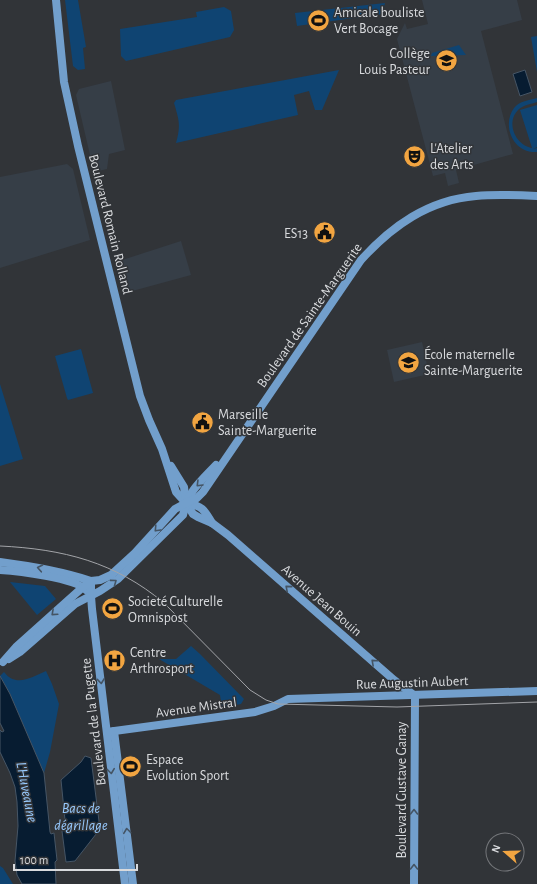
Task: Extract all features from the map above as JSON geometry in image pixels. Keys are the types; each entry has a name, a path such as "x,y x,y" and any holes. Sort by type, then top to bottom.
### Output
{"main road":[{"name":"Boulevard Romain Rolland","path":"56,0 64,82 85,176 140,396 162,450 176,492 186,503"},
{"name":"Boulevard de Sainte-Marguerite","path":"2,664 20,652 75,603 107,587 120,577 183,515 186,503 192,491 234,446 361,260 388,233 407,218 430,207 457,199 475,196 537,196"},
{"name":"Boulevard de Sainte-Marguerite","path":"2,664 16,647 83,587 91,581 100,580 116,571 135,553 175,509 186,503"},
{"name":"Avenue Jean Bouin","path":"186,503 193,514 198,518 212,523 228,536 394,680 415,696"},
{"path":"0,562 36,567 69,574 91,581"},
{"path":"0,570 68,581 83,587 91,596"},
{"name":"Boulevard de la Pugette","path":"91,581 91,596 133,884"},
{"name":"Rue Augustin Aubert","path":"288,699 537,691"},
{"name":"Boulevard Gustave Ganay","path":"414,884 415,696"},
{"name":"Avenue Mistral","path":"110,732 255,712 274,706 288,699"},
{"name":"Boulevard de la Pugette","path":"110,732 125,884"}],"shaded area":[{"path":"65,0 78,0 86,47 83,48 85,69 78,70 73,66"},
{"path":"422,0 517,0 522,20 481,31 513,154 456,170 459,183 448,186 445,173 433,176 397,39 405,23 407,29 428,24"},
{"name":"Amicale bouliste Vert Bocage","path":"385,3 382,14 297,26 295,13"},
{"path":"224,7 231,11 234,30 230,37 126,61 121,56 120,29 197,17 196,12"},
{"path":"537,36 537,72 531,37"},
{"path":"459,45 466,55 431,56 432,53"},
{"path":"339,70 322,110 315,110 309,91 294,95 298,115 176,143 179,127 174,103 176,100"},
{"path":"111,81 125,150 109,154 107,169 94,172 76,95 79,89"},
{"path":"537,98 537,102 519,109 515,114 512,126 517,138 526,146 532,148 520,110 537,105 537,147 533,149 537,148 537,152 529,151 516,144 512,138 509,123 510,115 516,106 525,101"},
{"path":"67,164 73,169 90,240 0,268 0,177"},
{"path":"181,241 191,275 125,293 116,262"},
{"name":"École maternelle Sainte-Marguerite","path":"422,342 429,374 394,382 387,350"},
{"path":"81,349 93,393 68,400 55,356"},
{"path":"0,384 23,459 0,466"},
{"path":"10,582 45,586 56,599 37,615"},
{"path":"191,646 244,699 241,704 222,708 220,695 159,659 176,659"},
{"path":"46,671 59,704 50,752 44,773 10,694 0,676 4,672 9,677 14,679 24,680"},
{"path":"0,866 3,868 13,884 0,884"}],"water":[{"path":"525,70 532,92 520,96 513,74"},
{"name":"L'Huveaune","path":"0,676 10,694 44,773 50,832 51,834 54,833 57,860 55,862 56,884 22,884 17,875 15,861 18,826 15,787 0,752 0,730 2,732 4,731 0,723"},
{"name":"Bacs de dégrillage","path":"85,756 91,758 100,829 75,861 66,862 62,831 66,830 61,780 81,762"}],"tram line":[{"path":"0,546 45,550 67,555 87,560 127,577 164,603 250,690 266,700 278,704 397,707 537,702"}],"place":[{"name":"Amicale bouliste Vert Bocage","path":"318,20"},
{"name":"Collège Louis Pasteur","path":"446,61"},
{"name":"L'Atelier des Arts","path":"415,156"},
{"name":"ES13","path":"324,233"},
{"name":"École maternelle Sainte-Marguerite","path":"408,362"},
{"name":"Marseille Sainte-Marguerite","path":"202,422"},
{"name":"Societé Culturelle Omnispost","path":"113,609"},
{"name":"Centre Arthrosport","path":"114,660"},
{"name":"Espace Evolution Sport","path":"131,767"}]}
